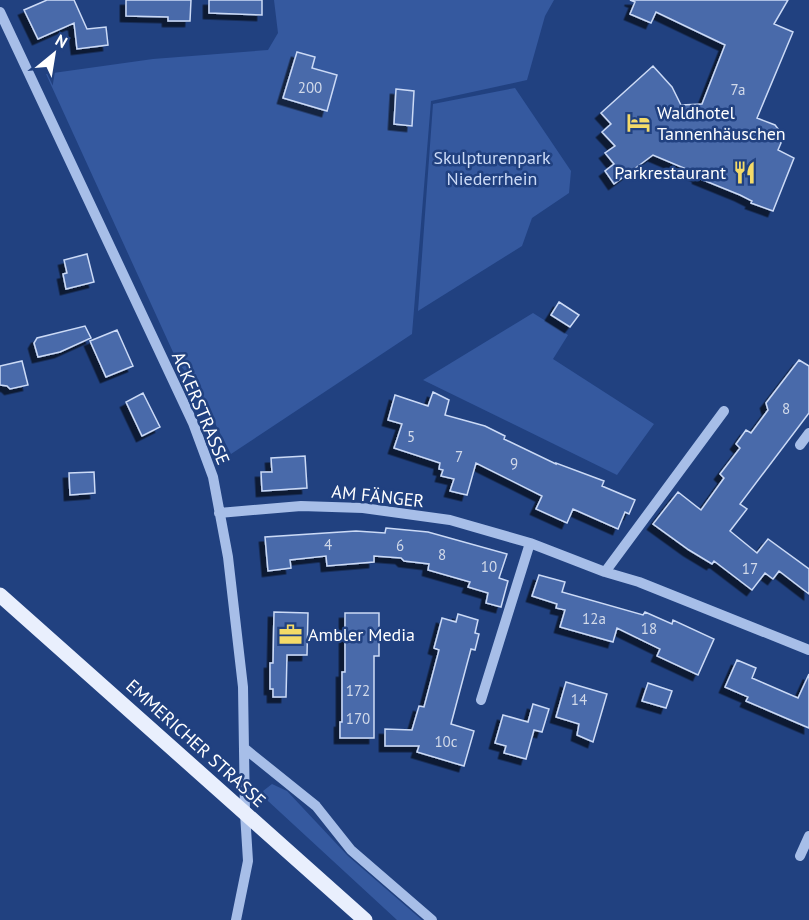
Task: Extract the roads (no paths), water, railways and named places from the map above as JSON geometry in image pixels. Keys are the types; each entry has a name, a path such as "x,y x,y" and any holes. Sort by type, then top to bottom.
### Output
{"main road":[{"name":"EMMERICHER STRASSE","path":"0,594 365,920"}],"street":[{"name":"ACKERSTRASSE","path":"0,12 193,423 213,477 228,557 243,687 248,861 236,920"},
{"path":"605,572 724,411"},
{"path":"800,445 809,433"},
{"name":"AM FÄNGER","path":"219,513 301,506 363,508 450,520 530,543 605,572 639,582 809,650"},
{"path":"481,700 530,543"},
{"path":"244,748 316,806 351,850 432,920"},
{"path":"800,856 809,836"}],"place":[{"name":"Waldhotel Tannenhäuschen","path":"639,122"},
{"name":"Parkrestaurant","path":"744,172"},
{"name":"Ambler Media","path":"290,634"}],"park label":[{"name":"Skulpturenpark Niederrhein","path":"492,167"}]}
